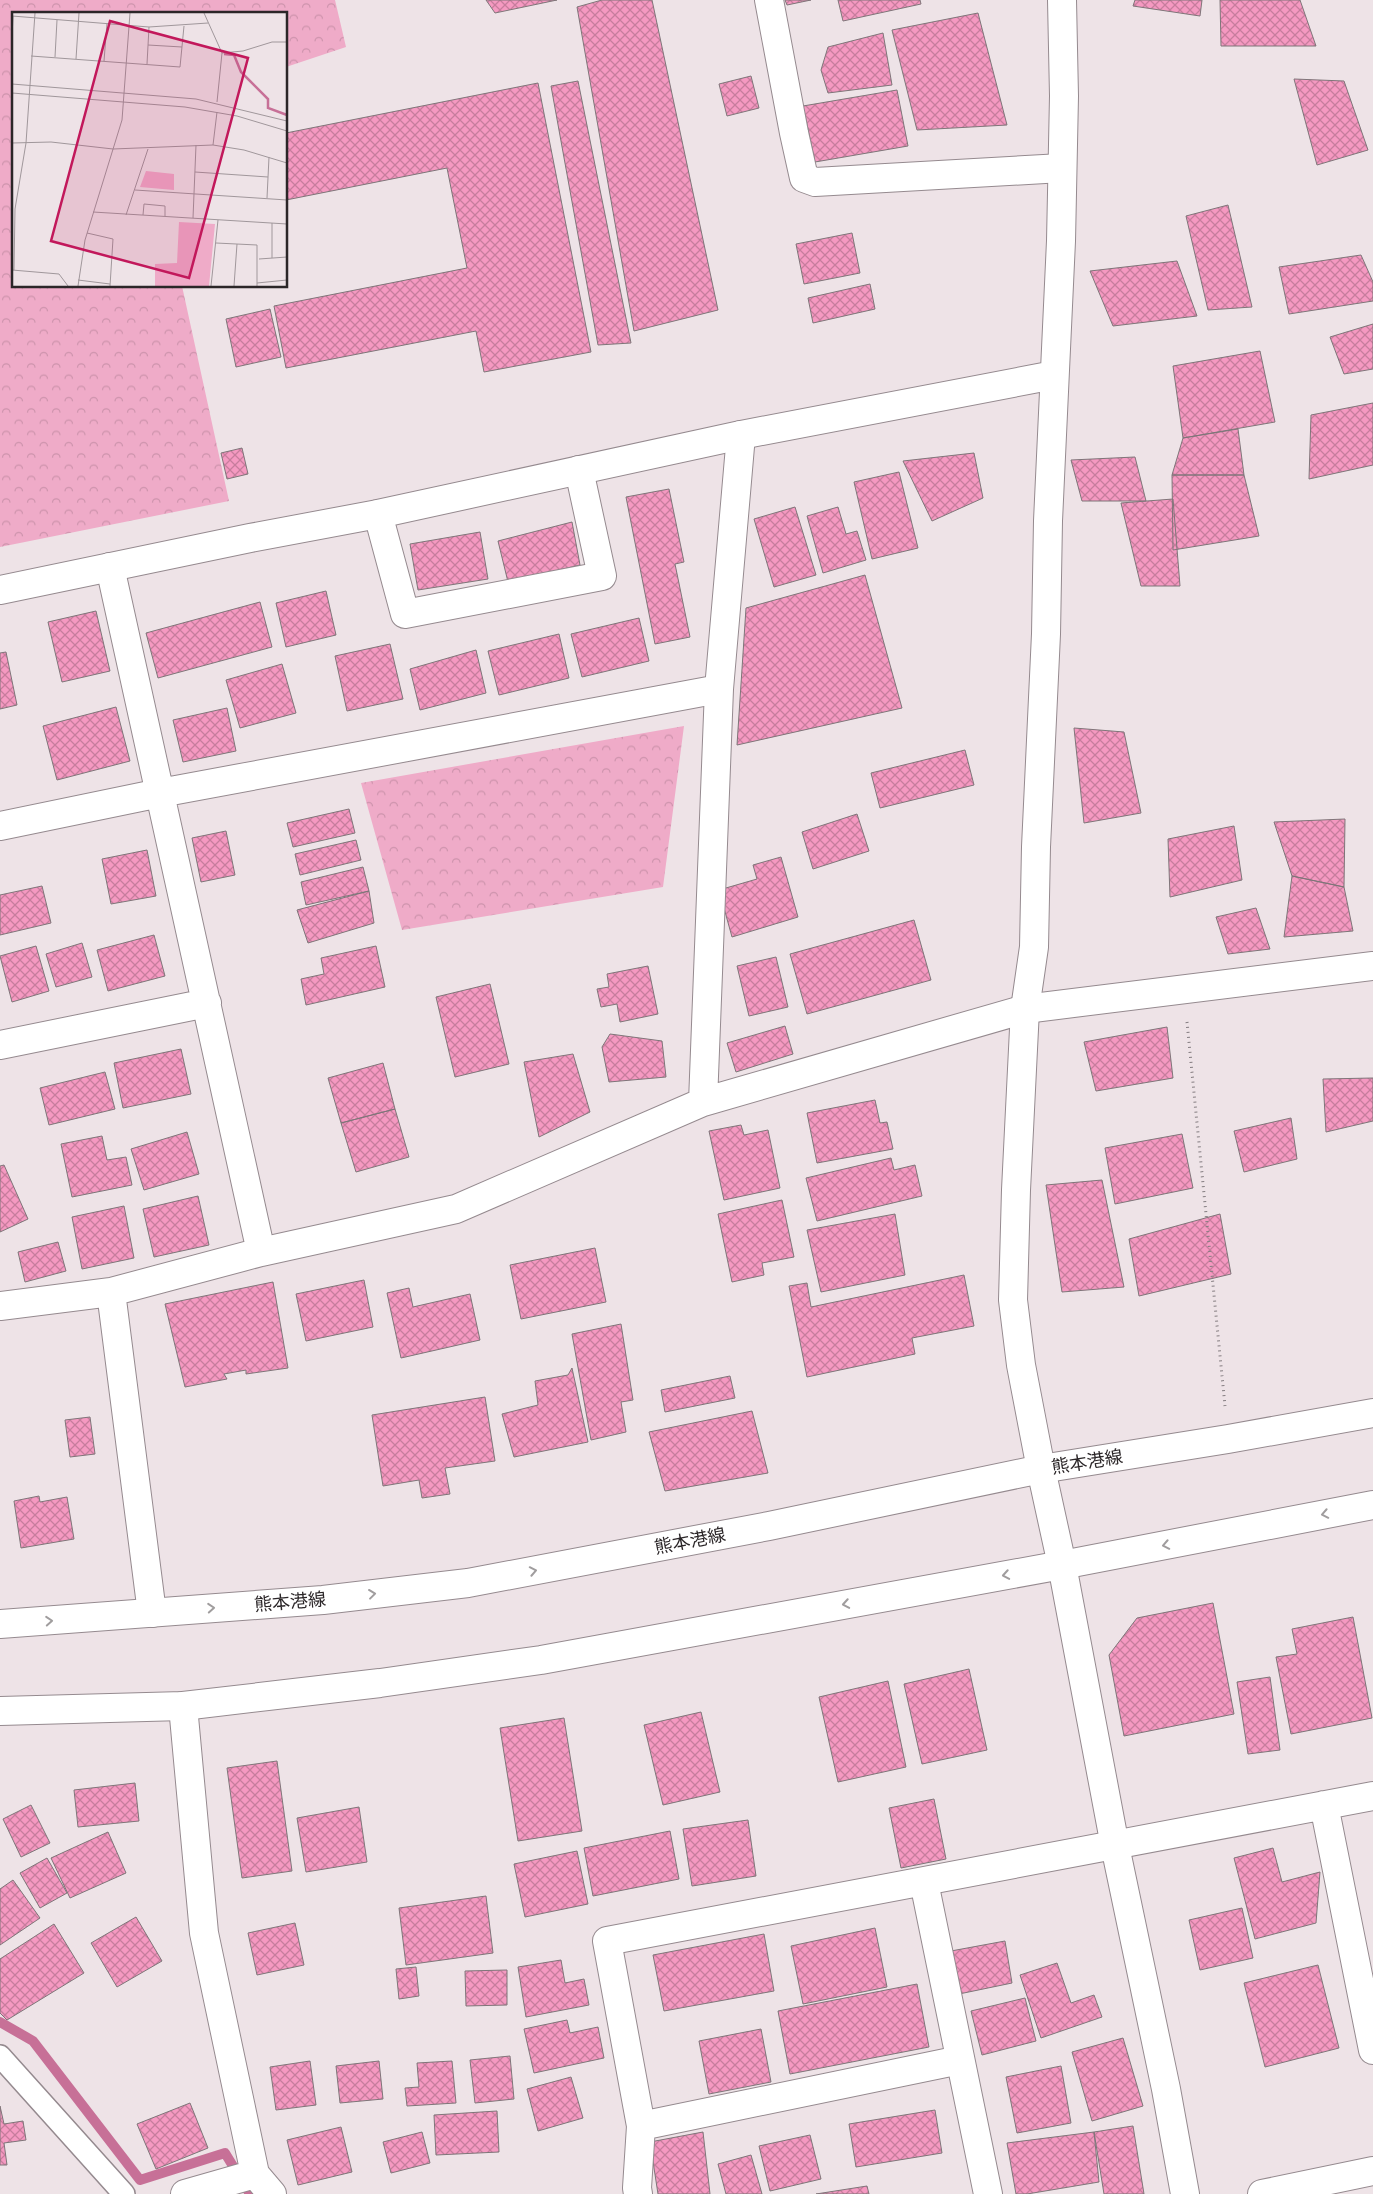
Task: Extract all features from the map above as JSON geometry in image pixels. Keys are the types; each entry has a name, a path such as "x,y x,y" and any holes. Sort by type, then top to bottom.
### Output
{"street":[{"path":"769,0 804,178 815,182 1062,168"},
{"path":"1062,0 1064,96 1061,241 1054,375 1034,947 1025,1009 1016,1190 1013,1300 1021,1366 1041,1470 1062,1565 1115,1846 1166,2089 1185,2194"},
{"path":"0,590 250,538 378,514 741,435 1054,375"},
{"path":"703,1102 719,689 741,435"},
{"path":"378,514 405,614 602,576 579,470"},
{"path":"110,567 261,1252"},
{"path":"0,826 160,793 719,689"},
{"path":"0,1306 111,1292 261,1252 456,1209 703,1102 1025,1009 1373,966"},
{"path":"0,1045 206,1004"},
{"path":"111,1292 152,1613"},
{"name":"熊本港線","path":"0,1624 323,1600 468,1583 769,1526 1041,1470 1373,1413"},
{"path":"0,1711 183,1706 380,1684 541,1660 1062,1565 1373,1505"},
{"path":"183,1706 204,1933 260,2187 185,2194"},
{"path":"638,2194 641,2126 607,1941 1373,1796"},
{"path":"1324,1805 1373,2050"},
{"path":"924,1882 988,2194"},
{"path":"641,2126 960,2060"},
{"path":"1262,2194 1373,2171"}],"lane":[{"path":"0,2056 124,2194"}],"path":[{"path":"1184,990 1228,1439"}],"green space":[{"path":"0,0 335,0 346,47 288,66 288,12 12,12 12,288 182,288 229,501 0,547"},
{"path":"684,726 663,887 402,930 361,783"}],"building":[{"path":"486,0 557,0 495,13"},
{"path":"602,0 652,0 718,310 634,331 577,7"},
{"path":"785,0 811,0 787,5"},
{"path":"838,0 920,0 921,4 843,21"},
{"path":"1135,0 1202,0 1200,16 1133,6"},
{"path":"1220,0 1300,0 1316,46 1221,46"},
{"path":"978,13 1007,125 917,130 892,30"},
{"path":"883,33 892,85 828,93 821,70 828,47"},
{"path":"751,76 759,108 727,116 719,84"},
{"path":"1294,79 1344,81 1368,150 1317,165"},
{"path":"578,81 631,343 598,345 551,86"},
{"path":"538,83 591,352 484,372 476,331 286,368 274,306 467,268 447,168 288,200 288,133"},
{"path":"897,90 908,146 815,162 803,106"},
{"path":"1228,205 1252,307 1208,310 1186,216"},
{"path":"852,233 860,273 804,284 796,244"},
{"path":"1361,255 1373,282 1373,301 1289,314 1279,267"},
{"path":"1177,261 1197,316 1113,326 1090,271"},
{"path":"870,284 875,309 813,323 808,298"},
{"path":"270,309 281,357 236,367 226,319"},
{"path":"1373,324 1373,369 1344,374 1330,337"},
{"path":"1260,351 1275,422 1183,438 1173,366"},
{"path":"1373,403 1373,465 1309,479 1311,415"},
{"path":"1238,429 1244,475 1172,475 1183,438"},
{"path":"242,448 248,474 227,479 221,453"},
{"path":"974,453 983,498 932,521 903,461"},
{"path":"1135,457 1146,501 1082,501 1071,460"},
{"path":"899,472 918,548 872,559 854,482"},
{"path":"1172,475 1244,475 1259,536 1173,550"},
{"path":"669,489 684,562 675,564 690,637 655,644 626,497"},
{"path":"1173,499 1180,586 1141,586 1121,503"},
{"path":"795,507 816,575 774,587 754,519"},
{"path":"838,507 846,534 857,531 866,560 823,573 807,516"},
{"path":"572,522 580,565 508,582 498,541"},
{"path":"480,532 488,579 418,590 410,544"},
{"path":"865,575 902,708 737,745 746,608"},
{"path":"326,591 336,635 286,647 276,603"},
{"path":"260,602 272,647 158,678 146,633"},
{"path":"96,611 110,671 62,682 48,622"},
{"path":"639,618 649,661 582,677 571,634"},
{"path":"559,634 569,678 499,695 488,651"},
{"path":"390,644 403,699 347,711 335,656"},
{"path":"476,650 486,693 420,710 410,669"},
{"path":"6,652 17,705 0,709 0,653"},
{"path":"282,664 296,713 240,728 226,680"},
{"path":"116,707 130,761 57,780 43,726"},
{"path":"227,708 236,751 183,762 173,720"},
{"path":"1074,728 1124,732 1141,813 1084,823"},
{"path":"965,750 974,785 880,808 871,773"},
{"path":"349,809 355,833 293,847 287,823"},
{"path":"857,814 869,851 813,869 802,832"},
{"path":"1345,819 1344,887 1292,876 1274,822"},
{"path":"1234,826 1242,880 1170,897 1168,839"},
{"path":"226,831 235,875 201,882 192,838"},
{"path":"356,840 361,860 300,875 295,854"},
{"path":"147,850 156,896 111,904 102,859"},
{"path":"781,857 798,917 732,937 719,890 757,879 753,865"},
{"path":"363,867 369,891 306,905 301,882"},
{"path":"1292,876 1344,887 1353,931 1284,937"},
{"path":"42,886 51,923 0,935 0,895"},
{"path":"369,891 374,923 308,943 297,910"},
{"path":"1256,908 1270,949 1228,954 1216,917"},
{"path":"914,920 931,980 807,1014 790,954"},
{"path":"154,935 165,976 108,991 97,950"},
{"path":"82,943 92,977 56,987 46,954"},
{"path":"36,946 49,991 12,1002 0,956"},
{"path":"376,946 385,987 306,1005 301,979 324,974 321,958"},
{"path":"776,957 788,1007 749,1016 737,966"},
{"path":"648,966 658,1014 620,1022 617,1004 601,1007 597,989 609,987 607,974"},
{"path":"490,984 509,1064 455,1077 436,997"},
{"path":"785,1026 793,1054 736,1072 727,1043"},
{"path":"1167,1027 1173,1078 1096,1091 1084,1042"},
{"path":"610,1034 662,1041 666,1077 609,1082 602,1047"},
{"path":"181,1049 191,1094 123,1108 114,1063"},
{"path":"573,1054 590,1112 539,1137 524,1062"},
{"path":"383,1063 395,1109 341,1123 328,1078"},
{"path":"105,1072 115,1109 49,1125 40,1088"},
{"path":"1373,1078 1373,1121 1326,1132 1323,1079"},
{"path":"875,1100 880,1123 887,1122 893,1149 817,1163 807,1113"},
{"path":"395,1109 409,1157 356,1172 341,1123"},
{"path":"1291,1118 1297,1159 1244,1172 1234,1131"},
{"path":"741,1125 744,1135 768,1130 780,1188 724,1200 709,1131"},
{"path":"187,1132 199,1174 144,1190 131,1149"},
{"path":"1182,1134 1193,1188 1115,1204 1105,1148"},
{"path":"102,1136 107,1160 126,1157 132,1185 72,1197 61,1144"},
{"path":"891,1158 894,1170 915,1165 922,1196 817,1221 806,1178"},
{"path":"4,1165 28,1219 0,1232 0,1166"},
{"path":"1102,1180 1124,1287 1062,1292 1046,1185"},
{"path":"198,1196 209,1245 154,1257 143,1209"},
{"path":"782,1200 794,1257 762,1263 764,1275 732,1282 718,1214"},
{"path":"124,1206 134,1258 82,1269 72,1217"},
{"path":"895,1214 905,1275 821,1292 807,1230"},
{"path":"1220,1214 1231,1274 1139,1296 1129,1239"},
{"path":"58,1242 66,1271 25,1282 18,1252"},
{"path":"595,1248 606,1302 521,1319 510,1265"},
{"path":"964,1275 974,1326 912,1338 915,1354 807,1377 789,1286 807,1283 811,1307"},
{"path":"364,1280 373,1327 306,1341 296,1294"},
{"path":"273,1282 288,1368 246,1374 246,1370 224,1374 227,1379 185,1387 165,1304"},
{"path":"409,1288 413,1307 470,1294 480,1340 401,1358 387,1293"},
{"path":"621,1324 633,1400 621,1402 626,1432 591,1440 572,1334"},
{"path":"572,1368 588,1442 514,1457 502,1414 538,1405 535,1381 568,1375"},
{"path":"730,1376 735,1398 665,1412 661,1390"},
{"path":"485,1397 495,1461 445,1468 450,1494 422,1498 419,1480 383,1486 372,1415"},
{"path":"752,1411 768,1473 665,1491 649,1432"},
{"path":"90,1417 95,1454 70,1457 65,1420"},
{"path":"39,1496 40,1502 67,1497 74,1539 21,1548 14,1501"},
{"path":"1213,1603 1234,1714 1124,1736 1109,1655 1137,1618"},
{"path":"1353,1617 1372,1718 1291,1734 1276,1657 1297,1654 1292,1629"},
{"path":"969,1669 987,1750 922,1764 904,1684"},
{"path":"1270,1677 1280,1750 1248,1754 1237,1682"},
{"path":"888,1681 906,1767 838,1782 819,1697"},
{"path":"701,1712 720,1792 663,1805 644,1725"},
{"path":"564,1718 582,1831 518,1841 500,1728"},
{"path":"277,1761 292,1871 242,1878 227,1768"},
{"path":"135,1783 139,1821 78,1827 74,1790"},
{"path":"934,1799 946,1859 901,1868 889,1808"},
{"path":"31,1805 50,1843 21,1857 3,1819"},
{"path":"359,1807 367,1862 306,1872 297,1818"},
{"path":"748,1820 756,1876 692,1886 683,1829"},
{"path":"670,1831 679,1879 593,1896 584,1848"},
{"path":"108,1832 126,1873 70,1898 51,1858"},
{"path":"1273,1848 1282,1882 1320,1872 1316,1923 1255,1939 1234,1858"},
{"path":"577,1851 588,1904 525,1917 514,1864"},
{"path":"47,1858 67,1893 40,1908 20,1873"},
{"path":"13,1880 40,1918 0,1945 0,1889"},
{"path":"486,1896 493,1953 406,1965 399,1908"},
{"path":"1242,1908 1253,1958 1200,1970 1189,1920"},
{"path":"136,1917 162,1961 117,1987 91,1943"},
{"path":"295,1923 304,1965 257,1975 248,1933"},
{"path":"54,1924 84,1973 7,2020 0,2013 0,1959"},
{"path":"875,1928 887,1987 803,2004 791,1946"},
{"path":"764,1934 774,1991 664,2011 653,1955"},
{"path":"1005,1941 1012,1983 959,1994 951,1951"},
{"path":"561,1960 565,1983 584,1979 589,2005 526,2017 518,1967"},
{"path":"1057,1963 1071,2003 1094,1995 1102,2017 1041,2038 1020,1975"},
{"path":"1318,1965 1339,2048 1265,2067 1244,1983"},
{"path":"416,1967 419,1996 399,1999 396,1969"},
{"path":"507,1970 507,2005 466,2006 465,1971"},
{"path":"917,1984 929,2047 790,2074 778,2011"},
{"path":"1025,1998 1036,2041 982,2055 971,2011"},
{"path":"567,2020 570,2033 598,2027 604,2058 534,2073 524,2029"},
{"path":"761,2029 771,2082 709,2094 699,2041"},
{"path":"1123,2038 1143,2106 1092,2121 1072,2052"},
{"path":"510,2056 514,2099 475,2103 470,2060"},
{"path":"310,2061 316,2105 276,2110 270,2067"},
{"path":"379,2061 383,2099 340,2103 336,2066"},
{"path":"452,2061 456,2103 407,2106 405,2088 419,2087 417,2063"},
{"path":"1061,2066 1071,2123 1017,2133 1006,2077"},
{"path":"571,2077 583,2118 538,2131 527,2089"},
{"path":"190,2103 208,2148 156,2169 137,2124"},
{"path":"0,2106 4,2124 23,2121 26,2140 4,2143 7,2165 0,2165"},
{"path":"935,2110 942,2153 856,2167 849,2124"},
{"path":"497,2111 499,2152 436,2155 434,2115"},
{"path":"1133,2126 1144,2194 1104,2194 1094,2132"},
{"path":"341,2127 352,2172 298,2185 287,2140"},
{"path":"422,2132 430,2163 391,2173 383,2142"},
{"path":"703,2132 710,2194 658,2194 650,2142"},
{"path":"1094,2132 1099,2182 1027,2194 1016,2194 1007,2143"},
{"path":"810,2135 821,2179 770,2191 759,2146"},
{"path":"751,2155 762,2194 726,2194 718,2164"},
{"path":"867,2186 869,2194 816,2194"}],"waterway":[{"path":"0,2022 33,2041 140,2180 225,2153 250,2194"}]}
